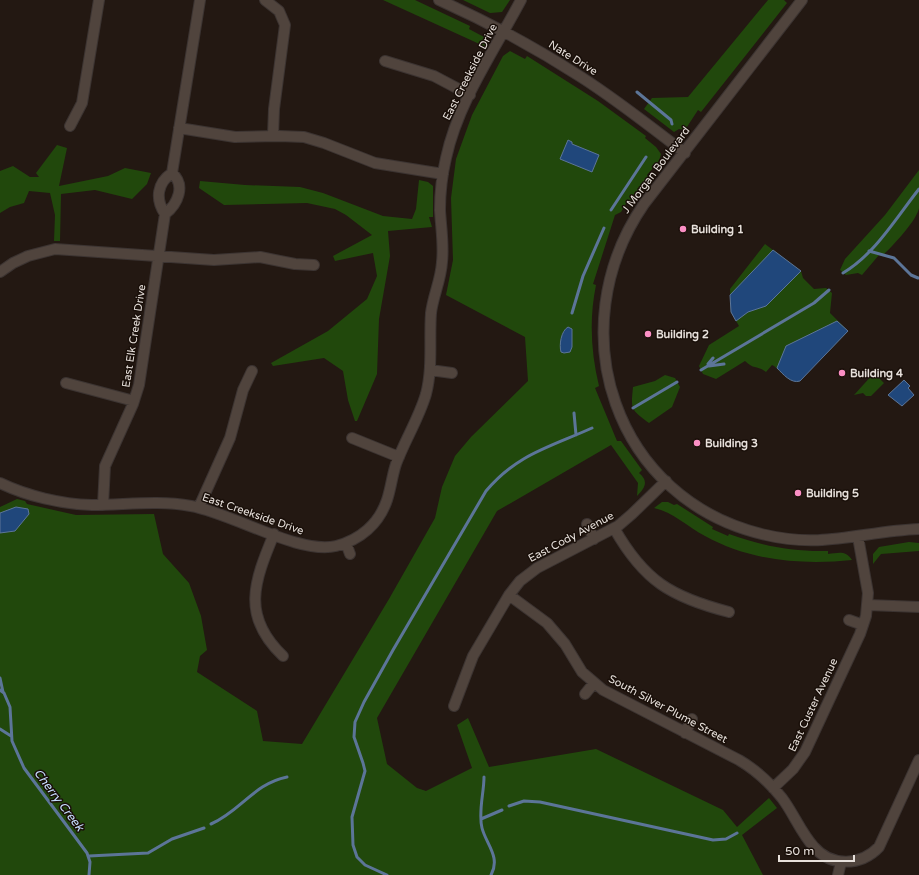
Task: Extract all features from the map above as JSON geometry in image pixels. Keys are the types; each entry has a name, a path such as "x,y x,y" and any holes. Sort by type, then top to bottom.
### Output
{"street":[{"path":"70,126 82,103 99,0"},
{"name":"East Elk Creek Drive","path":"103,505 105,466 134,401 139,380 165,214 159,203 159,193 163,181 172,173 200,0"},
{"path":"264,0 288,16 285,25 285,37 274,109 273,136"},
{"name":"Nate Drive","path":"439,0 504,32 587,81 684,152"},
{"name":"East Creekside Drive","path":"0,482 22,491 62,501 103,505 165,503 199,508 297,543 316,547 335,546 346,543 366,532 379,517 387,501 399,457 427,391 430,370 432,312 442,260 440,207 443,174 451,138 470,95 521,0"},
{"name":"J Morgan Boulevard","path":"802,0 644,204 625,234 609,277 603,322 605,364 614,400 634,442 666,481 685,498 708,513 750,531 774,537 802,541 830,540 919,529"},
{"path":"386,61 434,76 470,95"},
{"path":"179,128 235,137 273,136 313,139 375,163 443,174"},
{"name":"East Elk Creek Drive","path":"165,214 174,207 179,194 178,181 172,173"},
{"path":"0,272 13,263 28,256 55,249 223,260 260,257 295,264 314,265"},
{"path":"430,370 452,373"},
{"path":"199,508 230,438 243,390 252,371"},
{"path":"66,383 134,401"},
{"path":"352,438 399,457"},
{"name":"East Cody Avenue","path":"454,706 471,660 509,595 522,578 534,570 614,528 632,514 666,481"},
{"path":"587,524 594,539"},
{"path":"614,528 632,557 649,575 666,589 688,600 729,612"},
{"path":"274,534 257,579 256,606 259,624 265,637 283,656"},
{"name":"East Custer Avenue","path":"773,788 793,769 804,755 863,625 868,605 867,588 858,537"},
{"path":"346,543 350,554"},
{"name":"South Silver Plume Street","path":"509,595 547,623 564,644 582,672 594,683 614,697 750,766 773,788 787,805 815,848 826,856 840,862"},
{"path":"868,605 919,607"},
{"path":"849,620 863,625"},
{"path":"585,694 594,683"},
{"path":"685,733 692,719"},
{"path":"838,875 840,862 853,862 879,847 919,760"}],"green space":[{"path":"383,0 415,0 470,26 469,29 484,37 484,44 487,45 486,47"},
{"path":"463,0 510,0 502,12 490,13"},
{"path":"768,0 784,0 787,3 701,112 698,110 685,130 679,129 674,132 644,109 652,98 688,97"},
{"path":"510,51 525,59 527,56 598,101 646,136 645,138 656,147 661,154 659,161 647,175 650,178 631,202 628,200 621,212 615,215 593,284 596,285 592,310 592,336 594,361 599,386 595,388 617,441 621,441 642,470 639,473 644,479 645,484 637,496 638,483 611,445 497,511 377,718 387,764 417,788 426,791 472,768 457,725 468,718 489,767 596,749 723,810 737,827 769,798 777,808 742,835 763,875 0,875 0,507 17,499 25,501 27,504 76,515 154,514 163,554 189,583 201,616 207,650 200,656 197,672 257,711 263,741 302,744 389,599 435,518 442,487 455,456 471,437 528,381 525,337 446,295 453,260 451,198 456,159 472,115 503,56"},
{"path":"57,145 67,148 59,186 108,176 125,168 151,173 147,184 132,199 95,190 61,194 60,241 54,241 55,215 50,193 29,191 24,203 10,207 0,213 0,171 13,166 30,177 39,177 36,173"},
{"path":"919,170 919,208 914,219 887,252 882,256 879,255 862,275 858,273 846,275 840,270 845,259 885,215"},
{"path":"419,180 428,182 433,186 433,217 429,217 432,227 388,231 390,256 379,319 377,374 357,421 355,421 348,400 343,371 324,358 273,366 271,363 328,331 367,299 377,276 373,253 335,261 333,256 372,235 346,215 335,209 307,203 224,205 199,188 200,181 245,185 300,187 323,193 383,216 412,219 416,209"},
{"path":"765,244 801,271 803,278 814,289 826,288 832,293 830,313 848,331 798,382 789,379 772,365 766,372 751,366 745,361 716,379 703,374 699,366 709,345 739,326 731,312 730,289"},
{"path":"874,373 884,383 871,396 866,396 863,393 854,395"},
{"path":"665,375 675,378 680,387 672,407 649,423 638,415 633,408 633,387 655,381"},
{"path":"662,502 668,502 674,505 677,504 713,527 712,529 728,536 729,534 753,542 790,549 828,551 828,554 844,553 852,560 814,562 795,561 758,556 740,551 705,536 674,516 654,508"},
{"path":"909,542 919,543 919,551 881,554 873,564 873,554 879,547"}],"water":[{"path":"568,140 572,142 572,144 599,155 592,172 560,159"},
{"path":"773,250 801,271 766,306 748,312 736,321 731,312 730,295"},
{"path":"837,321 848,331 800,381 797,382 790,380 777,368 786,346"},
{"path":"568,327 572,329 572,347 570,352 564,353 561,352 560,342 562,335"},
{"path":"904,380 910,386 908,388 914,395 902,406 888,395"},
{"path":"16,507 28,509 29,514 15,531 0,533 0,513"}],"waterway":[{"path":"637,92 671,120 672,124"},
{"path":"611,210 646,157"},
{"path":"843,273 855,265 875,246 919,189"},
{"path":"572,313 583,276 604,228"},
{"path":"869,251 894,258 911,275 918,278"},
{"path":"701,370 814,303 829,290"},
{"path":"708,364 713,358"},
{"path":"709,366 724,364"},
{"path":"633,408 677,382"},
{"path":"574,413 576,435"},
{"path":"387,875 365,865 357,857 353,845 352,817 365,771 354,737 355,722 364,702 486,491 498,478 522,460 592,428"},
{"name":"Cherry Creek","path":"0,678 3,692"},
{"name":"Cherry Creek","path":"0,690 4,693 10,707 12,741 24,768 87,853 90,862 89,875"},
{"name":"Cherry Creek","path":"0,729 11,736"},
{"path":"211,824 231,812 265,785 275,780 287,777"},
{"path":"484,777 481,822 484,834 494,856 494,868 491,875"},
{"path":"509,806 524,801 540,802 713,840 726,839 737,833"},
{"path":"481,819 502,810"},
{"path":"89,856 148,853 172,839 204,828"}],"place":[{"name":"Building 1","path":"683,229"},
{"name":"Building 2","path":"648,334"},
{"name":"Building 4","path":"842,373"},
{"name":"Building 3","path":"697,443"},
{"name":"Building 5","path":"798,493"}]}
